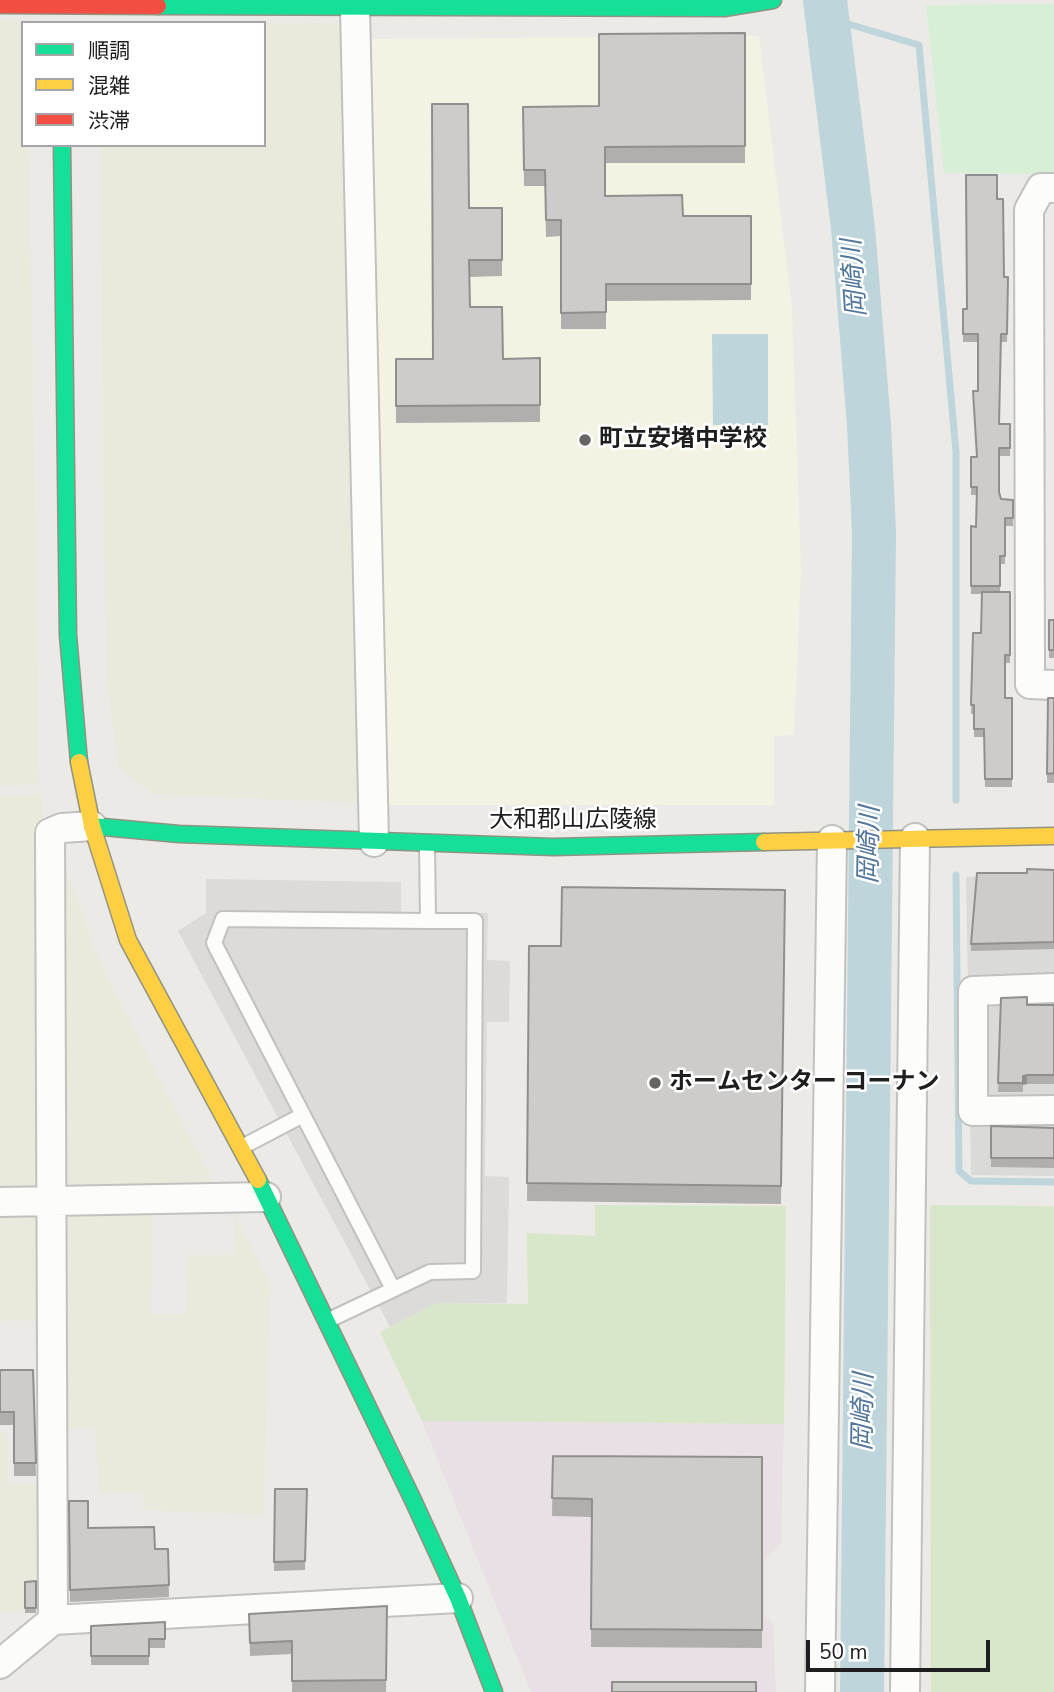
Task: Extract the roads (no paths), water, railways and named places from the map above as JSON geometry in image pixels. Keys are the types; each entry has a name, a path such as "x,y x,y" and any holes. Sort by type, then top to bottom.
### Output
{"street":[{"path":"0,5 60,3 355,8 724,8 773,0"},
{"path":"60,3 60,21"},
{"path":"355,8 374,842"},
{"path":"62,147 68,648 79,767 92,826 128,940 242,1147 327,1321 458,1598 494,1692"},
{"path":"1054,188 1041,188 1029,210 1030,684 1054,685"},
{"path":"52,1620 50,833 62,828 92,826"},
{"name":"大和郡山広陵線","path":"92,826 179,834 553,847 1054,836"},
{"path":"905,1692 915,838"},
{"path":"820,1692 832,840"},
{"path":"1054,988 973,991 973,1111 1054,1110"},
{"path":"0,1202 266,1197"},
{"path":"0,1664 52,1620 458,1598"}],"lane":[{"path":"427,842 428,921"},
{"path":"327,1321 430,1272 472,1271 475,921 223,919 214,943 393,1289"},
{"path":"242,1147 303,1115"}],"water":[{"path":"712,334 768,334 768,425 713,425"}],"waterway":[{"name":"岡崎川","path":"825,0 853,228 869,425 874,533 862,1692"},
{"path":"828,18 919,45 956,452 956,800"},
{"path":"956,875 959,1171 971,1181 1054,1182"}],"place":[{"name":"町立安堵中学校","path":"585,440"},
{"name":"ホームセンター コーナン","path":"655,1083"}]}
